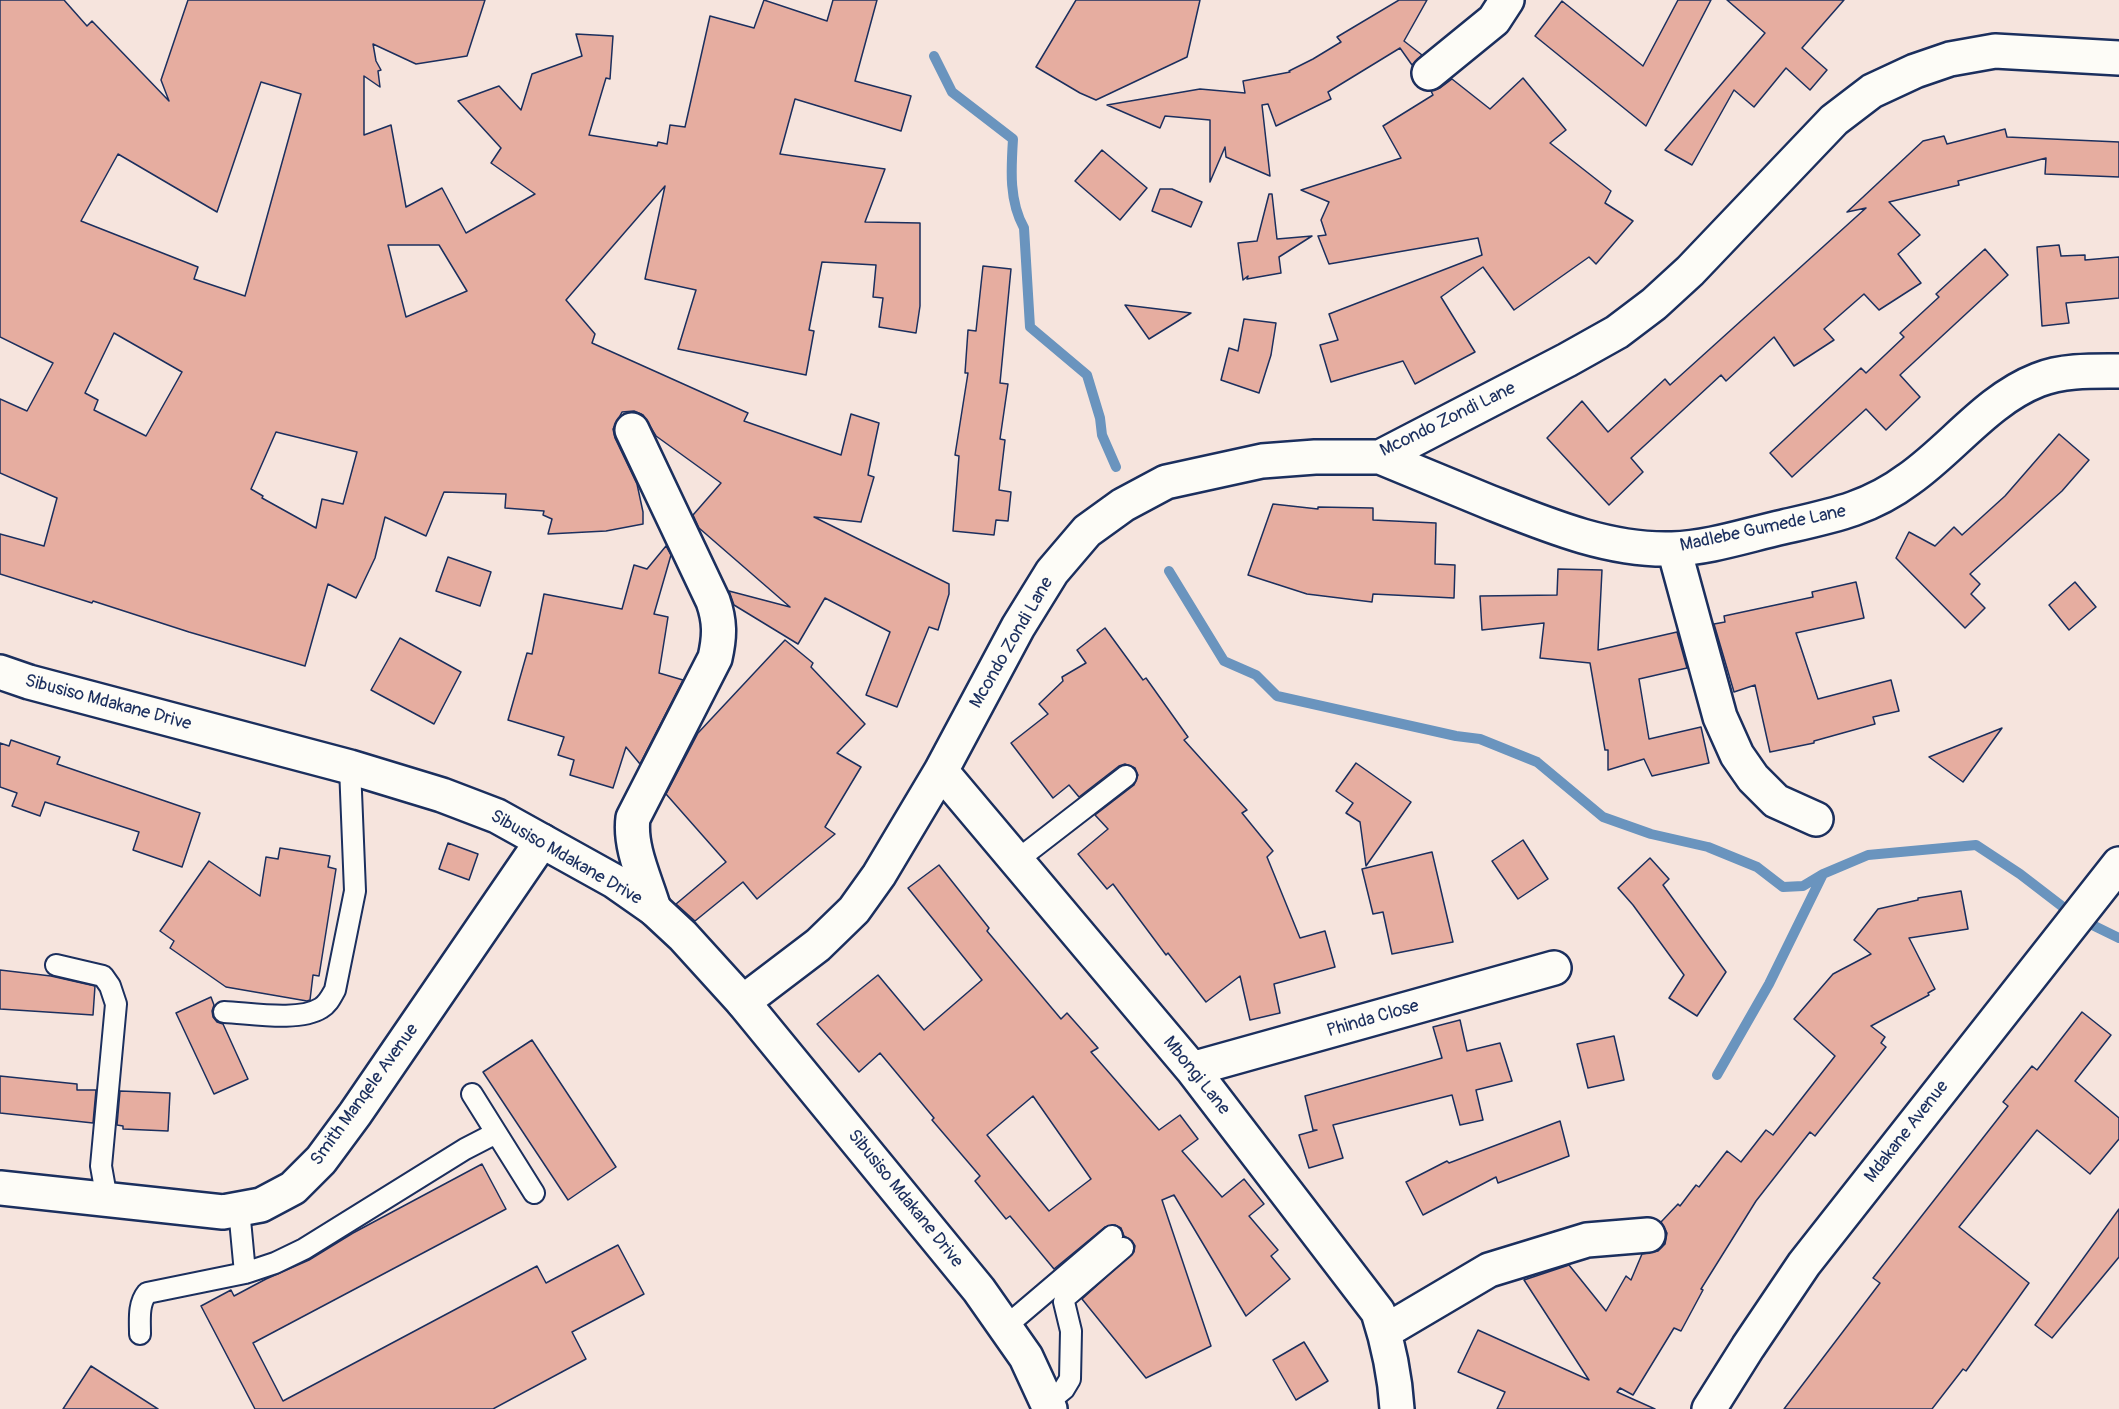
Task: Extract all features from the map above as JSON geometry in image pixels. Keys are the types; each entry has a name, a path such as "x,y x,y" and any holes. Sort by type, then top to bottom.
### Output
{"street":[{"path":"1430,73 1494,20 1507,0"},
{"name":"Mcondo Zondi Lane","path":"742,1002 818,945 854,910 879,875 941,771 1018,627 1052,572 1087,531 1123,505 1166,482 1262,461 1315,457 1380,457 1617,332 1654,304 1690,271 1834,120 1872,91 1915,70 1950,59 1995,51 2119,58"},
{"name":"Madlebe Gumede Lane","path":"1380,457 1537,521 1592,539 1637,549 1674,549 1714,543 1839,514 1877,501 1910,479 1985,413 2012,393 2040,379 2067,373 2119,371"},
{"path":"632,430 719,618 719,638 715,657 633,818 632,831 635,847 654,909"},
{"path":"1674,549 1720,717 1737,755 1753,778 1776,801 1816,819"},
{"name":"Sibusiso Mdakane Drive","path":"0,672 29,682 350,767 442,795 497,816 614,881 654,909 683,936 742,1002 979,1290 1026,1357 1049,1406"},
{"name":"Mbongi Lane","path":"941,771 1192,1069 1378,1312 1396,1391 1397,1409"},
{"name":"Smith Manqele Avenue","path":"0,1188 223,1212 261,1205 294,1188 321,1160 362,1104 542,841"},
{"name":"Mdakane Avenue","path":"1709,1409 1804,1264 2119,864"},
{"name":"Phinda Close","path":"1192,1069 1554,968"},
{"path":"1384,1332 1489,1270 1587,1240 1648,1235"}],"lane":[{"path":"224,1012 302,1015 320,1009 329,1001 335,990 355,891 350,767"},
{"path":"1016,861 1126,776"},
{"path":"56,965 103,976 110,986 116,1004 101,1166 107,1200"},
{"path":"472,1094 534,1193"},
{"path":"140,1334 142,1299 147,1293 245,1273 275,1263 304,1249 465,1149 496,1133"},
{"path":"239,1209 245,1273"},
{"path":"1005,1327 1117,1242 1066,1297 1064,1302 1071,1331 1070,1379 1049,1406"}],"building":[{"path":"0,0 64,0 87,26 92,21 169,101 161,80 188,0 485,0 467,56 416,64 373,44 376,61 381,70 378,71 380,87 364,76 364,135 391,125 406,207 442,188 466,233 535,194 491,163 501,148 458,101 499,86 521,110 532,74 582,56 576,34 613,36 610,79 606,78 589,135 657,146 658,142 667,144 670,125 685,127 710,16 754,28 764,0 827,21 833,0 877,0 855,81 911,96 901,131 795,99 780,154 885,169 865,222 920,223 920,306 916,333 879,327 883,298 873,297 876,265 822,262 809,330 814,331 806,375 678,349 696,290 645,279 665,186 566,300 595,334 592,343 748,413 744,421 841,455 851,414 879,423 868,475 874,477 861,522 814,517 949,584 949,594 938,630 929,627 897,707 866,695 890,632 825,598 798,644 734,605 729,591 790,607 699,528 693,515 721,483 656,436 643,415 634,411 622,412 613,429 637,484 643,524 606,531 548,534 552,519 543,515 544,511 505,508 506,494 444,492 426,536 385,517 375,558 356,598 328,584 305,666 0,574 0,534 44,546 57,498 0,473 0,399 27,411 53,363 0,337","holes":["261,82 301,94 245,296 194,279 198,267 81,221 118,154 217,212","388,245 439,245 467,291 406,317","114,333 182,372 146,436 94,410 98,400 85,393","276,432 357,452 343,504 322,499 316,528 262,498 263,496 251,489"]},
{"path":"1076,0 1200,0 1187,57 1096,100 1080,93 1036,67"},
{"path":"1399,0 1427,0 1404,41 1422,55 1412,65 1400,48 1328,92 1331,99 1276,126 1268,104 1262,105 1270,176 1226,157 1225,147 1210,182 1210,120 1165,116 1160,128 1107,105 1200,89 1245,93 1243,81 1290,72 1341,42 1337,37"},
{"path":"1678,0 1711,0 1646,126 1535,36 1562,1 1643,66"},
{"path":"1727,0 1844,0 1802,48 1827,70 1810,90 1786,68 1754,107 1734,90 1692,165 1665,150 1765,33"},
{"path":"1523,78 1566,130 1550,143 1611,191 1605,203 1633,221 1596,264 1589,257 1514,310 1483,267 1441,297 1475,352 1415,384 1403,361 1331,382 1320,345 1338,340 1329,314 1482,255 1478,238 1329,264 1318,236 1326,235 1321,220 1329,202 1301,190 1401,158 1383,126 1433,95 1431,91 1440,88 1452,79 1490,109"},
{"path":"2005,129 2007,137 2119,142 2119,177 2045,174 2046,158 1958,181 1959,185 1889,202 1920,235 1898,254 1921,283 1879,310 1864,294 1824,329 1834,340 1794,366 1774,337 1726,381 1721,375 1631,458 1643,472 1609,505 1547,438 1582,401 1608,432 1665,379 1670,385 1866,208 1847,212 1923,141 1944,136 1947,144"},
{"path":"1102,150 1147,188 1120,220 1075,181"},
{"path":"1160,189 1172,189 1202,202 1191,227 1152,211"},
{"path":"1269,194 1272,194 1277,239 1312,236 1279,257 1281,273 1247,279 1248,276 1243,280 1238,243 1257,241"},
{"path":"2059,245 2061,256 2085,255 2085,260 2119,257 2119,298 2066,303 2069,323 2042,326 2037,247"},
{"path":"1985,249 2008,275 1900,375 1920,397 1886,430 1866,409 1792,477 1770,453 1861,368 1866,373 1904,337 1900,333 1939,297 1936,294"},
{"path":"983,266 1011,269 1000,383 1008,384 1000,439 1005,440 999,490 1011,492 1008,521 996,520 994,535 953,531 959,456 955,455 968,373 965,373 968,330 976,331"},
{"path":"1125,305 1191,313 1149,339"},
{"path":"1244,319 1276,323 1271,355 1259,393 1221,380 1229,348 1238,351"},
{"path":"2059,434 2089,460 2062,491 1970,574 1980,584 1971,594 1985,608 1965,628 1896,558 1909,532 1935,546 1954,527 1962,535 2005,496"},
{"path":"1273,504 1318,509 1318,507 1373,508 1373,520 1436,523 1435,564 1455,565 1454,598 1373,594 1372,602 1307,594 1248,575"},
{"path":"666,546 671,555 654,614 668,617 659,673 683,680 640,764 626,747 613,788 570,775 574,760 558,755 564,737 508,720 527,653 532,654 544,594 622,609 634,565 647,569"},
{"path":"448,557 491,572 480,606 436,591"},
{"path":"1558,569 1602,570 1598,650 1677,632 1687,668 1639,679 1649,739 1701,727 1709,763 1652,776 1644,759 1608,770 1608,750 1605,750 1590,663 1540,658 1544,623 1482,630 1480,596 1557,595"},
{"path":"1856,582 1864,618 1796,633 1818,699 1891,680 1899,711 1873,717 1875,724 1814,741 1814,743 1770,752 1755,685 1734,692 1714,624 1725,622 1724,616 1813,597 1812,592"},
{"path":"2075,582 2096,607 2069,630 2049,605"},
{"path":"1105,628 1143,680 1146,678 1188,737 1184,740 1247,810 1242,813 1273,851 1267,857 1300,938 1325,931 1335,967 1274,984 1280,1013 1250,1020 1240,976 1206,1002 1168,953 1166,955 1113,884 1107,889 1078,854 1108,829 1095,815 1134,785 1138,775 1135,768 1125,764 1119,766 1079,797 1069,785 1053,798 1011,743 1048,714 1039,704 1063,681 1062,677 1086,663 1077,650"},
{"path":"400,638 461,672 434,724 371,690"},
{"path":"785,640 813,663 811,667 865,724 837,753 861,767 825,827 835,834 757,899 743,882 695,921 676,904 726,862 666,794 698,733"},
{"path":"2002,728 1963,782 1929,757"},
{"path":"11,740 60,757 57,764 200,813 182,867 133,850 139,832 45,802 40,816 12,806 17,793 0,787 0,743 9,746"},
{"path":"1356,763 1411,802 1366,866 1360,822 1346,813 1353,803 1336,791"},
{"path":"1523,840 1548,879 1518,899 1492,861"},
{"path":"448,843 478,854 469,880 439,869"},
{"path":"280,848 330,856 328,867 336,869 319,976 313,975 310,1000 307,1001 226,987 170,948 174,941 160,931 209,861 260,896 266,857 278,859"},
{"path":"1432,852 1453,942 1392,954 1383,912 1373,914 1362,869"},
{"path":"1650,858 1669,879 1663,885 1726,972 1697,1016 1669,998 1684,975 1618,888"},
{"path":"939,865 989,928 987,931 1061,1019 1067,1013 1098,1048 1091,1052 1159,1130 1180,1115 1198,1139 1182,1151 1222,1197 1244,1179 1264,1204 1249,1216 1278,1250 1271,1256 1290,1279 1246,1316 1174,1195 1162,1200 1211,1346 1146,1378 1082,1299 1134,1252 1135,1246 1124,1236 1121,1228 1115,1225 1105,1227 1054,1269 1010,1216 1006,1219 975,1181 980,1176 932,1120 934,1118 880,1053 859,1072 817,1024 878,975 924,1030 982,980 908,888","holes":["1033,1096 1091,1179 1049,1211 987,1135"]},
{"path":"1961,891 1968,929 1909,938 1935,989 1928,993 1929,995 1871,1026 1885,1037 1881,1043 1886,1047 1815,1136 1810,1132 1756,1201 1701,1289 1703,1290 1681,1331 1674,1328 1633,1395 1620,1388 1617,1392 1655,1409 1497,1409 1505,1392 1458,1372 1478,1330 1589,1380 1524,1280 1569,1265 1606,1311 1626,1276 1631,1280 1642,1254 1658,1251 1665,1244 1667,1233 1661,1222 1678,1204 1680,1206 1696,1185 1699,1187 1727,1151 1741,1162 1766,1130 1773,1135 1835,1056 1794,1019 1833,974 1871,954 1854,940 1878,909 1918,900 1918,898"},
{"path":"0,970 51,976 95,986 93,1015 0,1009"},
{"path":"211,997 214,1005 213,1017 217,1022 223,1024 248,1079 214,1094 176,1013"},
{"path":"2082,1012 2111,1035 2075,1081 2119,1118 2119,1139 2090,1174 2037,1130 1959,1227 2029,1283 1966,1371 1963,1369 1932,1409 1784,1409 1880,1283 1873,1278 2008,1106 2003,1102 2032,1066 2037,1070"},
{"path":"1460,1020 1467,1051 1500,1043 1512,1081 1476,1090 1483,1120 1460,1125 1452,1095 1333,1125 1343,1158 1309,1168 1299,1135 1317,1130 1313,1130 1305,1096 1442,1058 1433,1027"},
{"path":"1614,1036 1624,1080 1588,1088 1577,1044"},
{"path":"532,1040 616,1167 568,1200 483,1072"},
{"path":"0,1076 77,1084 77,1090 96,1090 93,1123 0,1113"},
{"path":"120,1091 170,1093 168,1131 123,1129 123,1126 117,1125"},
{"path":"1560,1121 1569,1156 1498,1183 1496,1177 1423,1215 1406,1182 1447,1161 1449,1163"},
{"path":"482,1164 506,1209 253,1343 283,1401 537,1266 546,1283 618,1245 644,1294 572,1332 586,1359 493,1409 255,1409 201,1306 231,1290 234,1296 309,1260 353,1233"},
{"path":"2119,1209 2119,1257 2052,1338 2035,1325"},
{"path":"1304,1342 1328,1381 1296,1400 1273,1360"},
{"path":"91,1366 158,1409 63,1409"}],"waterway":[{"path":"934,56 952,92 1013,139 1012,185 1019,218 1024,228 1030,327 1087,375 1100,418 1102,435 1116,467"},
{"path":"1169,571 1224,661 1256,675 1277,696 1456,736 1480,739 1537,762 1603,817 1651,834 1708,847 1757,867 1783,887 1803,886 1823,874 1868,855 1976,845 2020,874 2076,917 2119,938"},
{"path":"1717,1075 1769,984 1823,874"}]}
